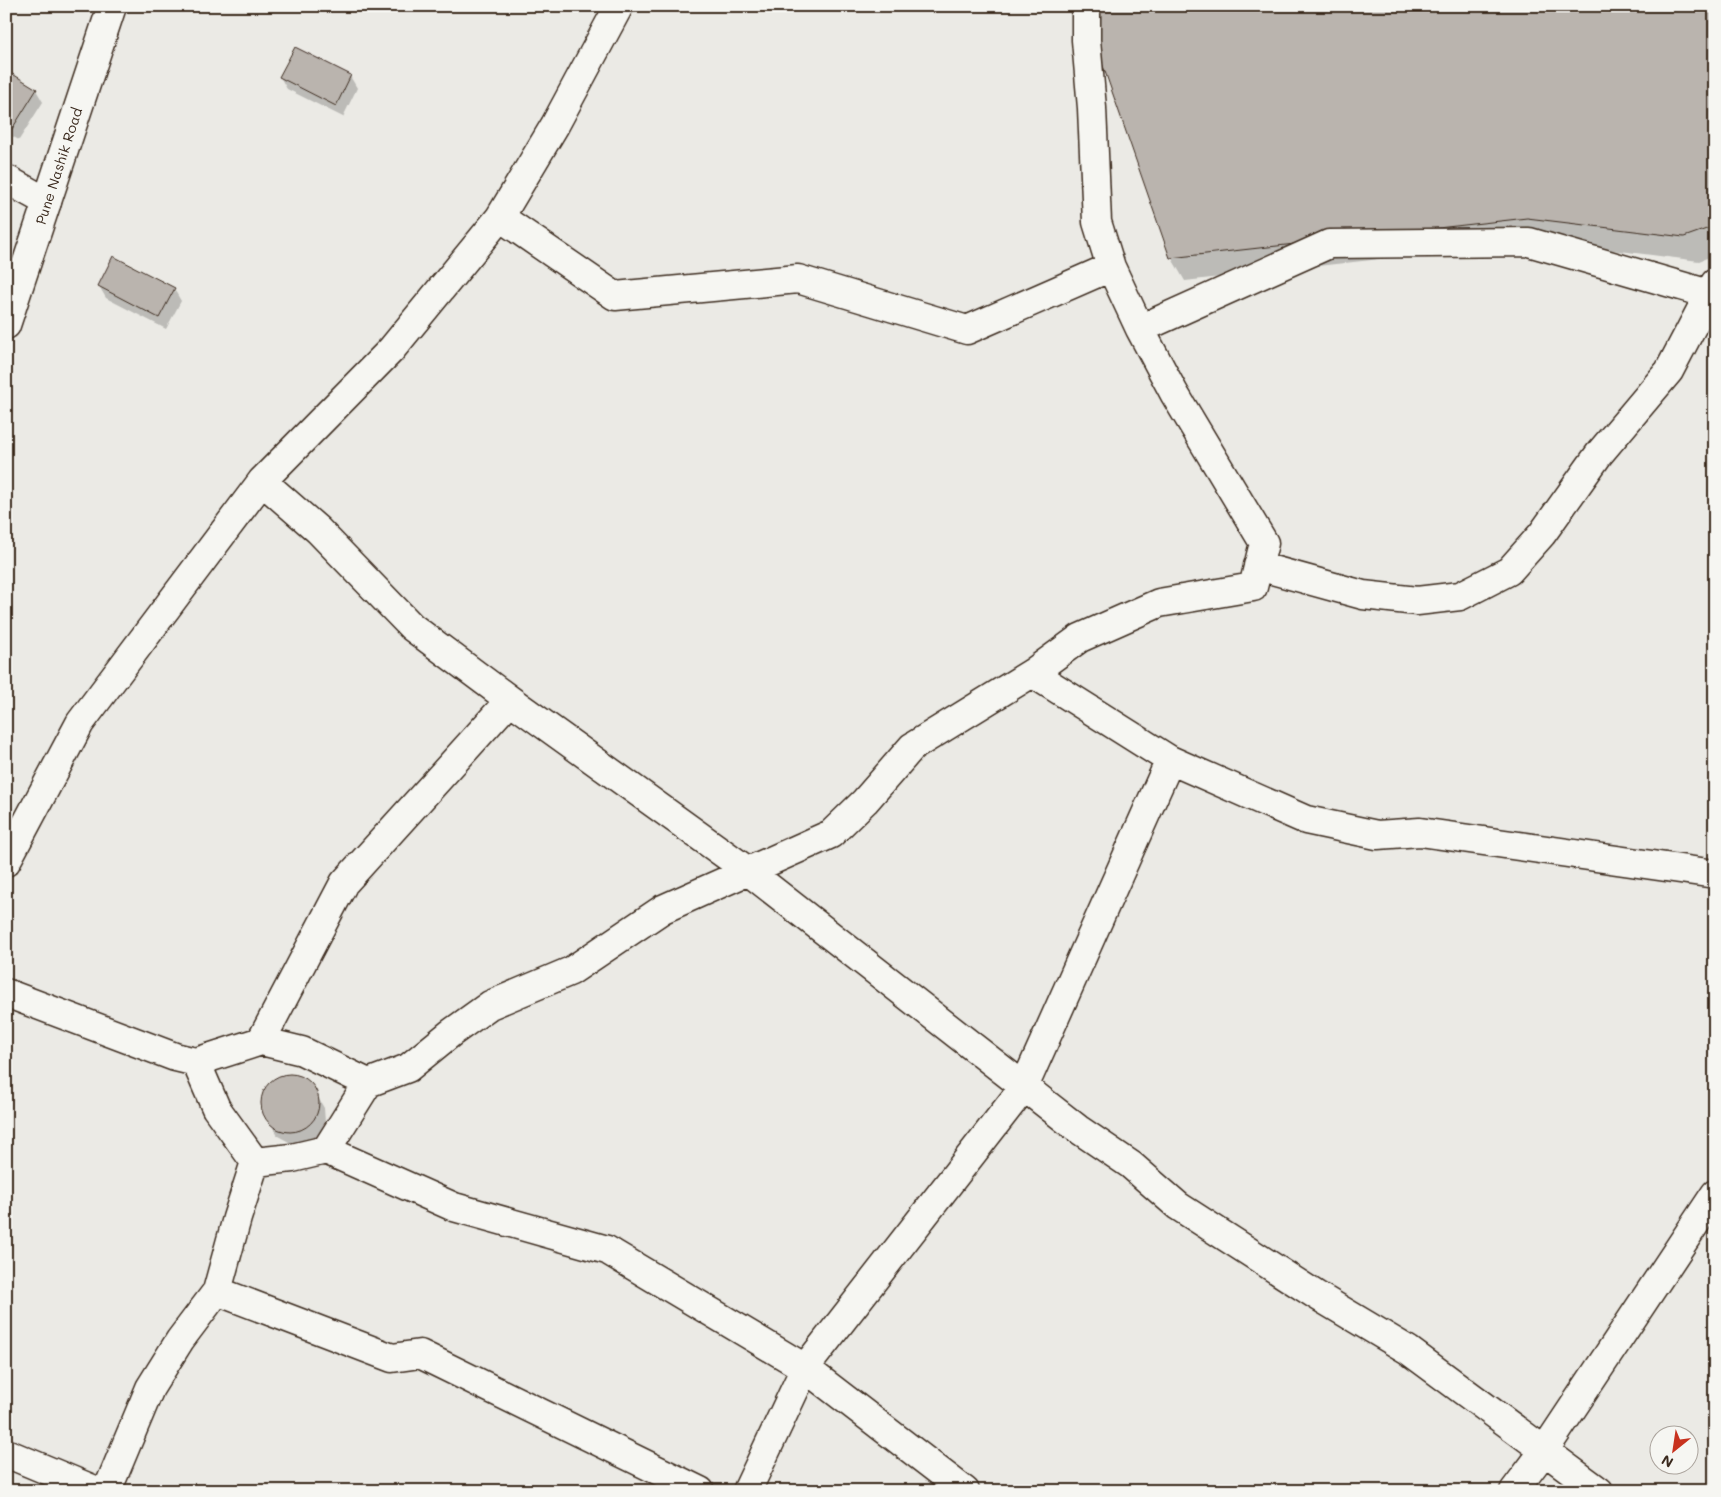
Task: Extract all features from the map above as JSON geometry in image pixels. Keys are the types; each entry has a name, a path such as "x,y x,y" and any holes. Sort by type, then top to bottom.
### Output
{"street":[{"name":"Pune Nashik Road","path":"6,326 112,6"},
{"path":"6,862 80,723 262,481 391,350 500,217 555,125 619,6"},
{"path":"326,1150 368,1084 408,1068 451,1033 490,1005 571,971 663,909 831,834 865,801 912,747 1032,673 1080,638 1159,603 1253,588 1264,543 1174,393 1140,329 1111,267 1097,222 1092,108 1086,40 1086,6"},
{"path":"6,179 47,202"},
{"path":"500,217 615,296 798,279 967,330 1111,267"},
{"path":"1140,329 1329,244 1529,242 1712,288 1670,371 1599,454 1542,534 1509,571 1460,596 1417,601 1363,595 1258,566"},
{"path":"262,481 318,530 412,627 748,871 1078,1129 1131,1165 1178,1206 1316,1295 1408,1350 1599,1491"},
{"path":"1032,673 1170,760 1306,820 1377,835 1420,832 1715,874"},
{"path":"261,1041 344,883 510,700"},
{"path":"747,1491 805,1368 1024,1086 1170,760"},
{"path":"6,992 175,1056 196,1062 261,1041 302,1051 368,1084"},
{"path":"196,1062 216,1108 255,1162"},
{"path":"255,1162 292,1158 326,1150 454,1207 607,1250 805,1368 965,1491"},
{"path":"107,1491 150,1388 180,1340 217,1291 255,1162"},
{"path":"1514,1491 1544,1452 1715,1194"},
{"path":"217,1291 392,1358 420,1354 700,1491"},
{"path":"6,1453 97,1491"}],"building":[{"path":"1088,6 1715,6 1715,226 1684,237 1527,218 1170,258 1086,17"},
{"path":"295,47 351,75 336,106 279,77"},
{"path":"6,70 37,89 12,129 6,126"},
{"path":"113,256 175,288 159,318 98,286"},
{"path":"290,1074 301,1076 314,1087 319,1103 317,1114 306,1127 290,1132 279,1130 266,1119 261,1103 263,1092 274,1079"}]}
